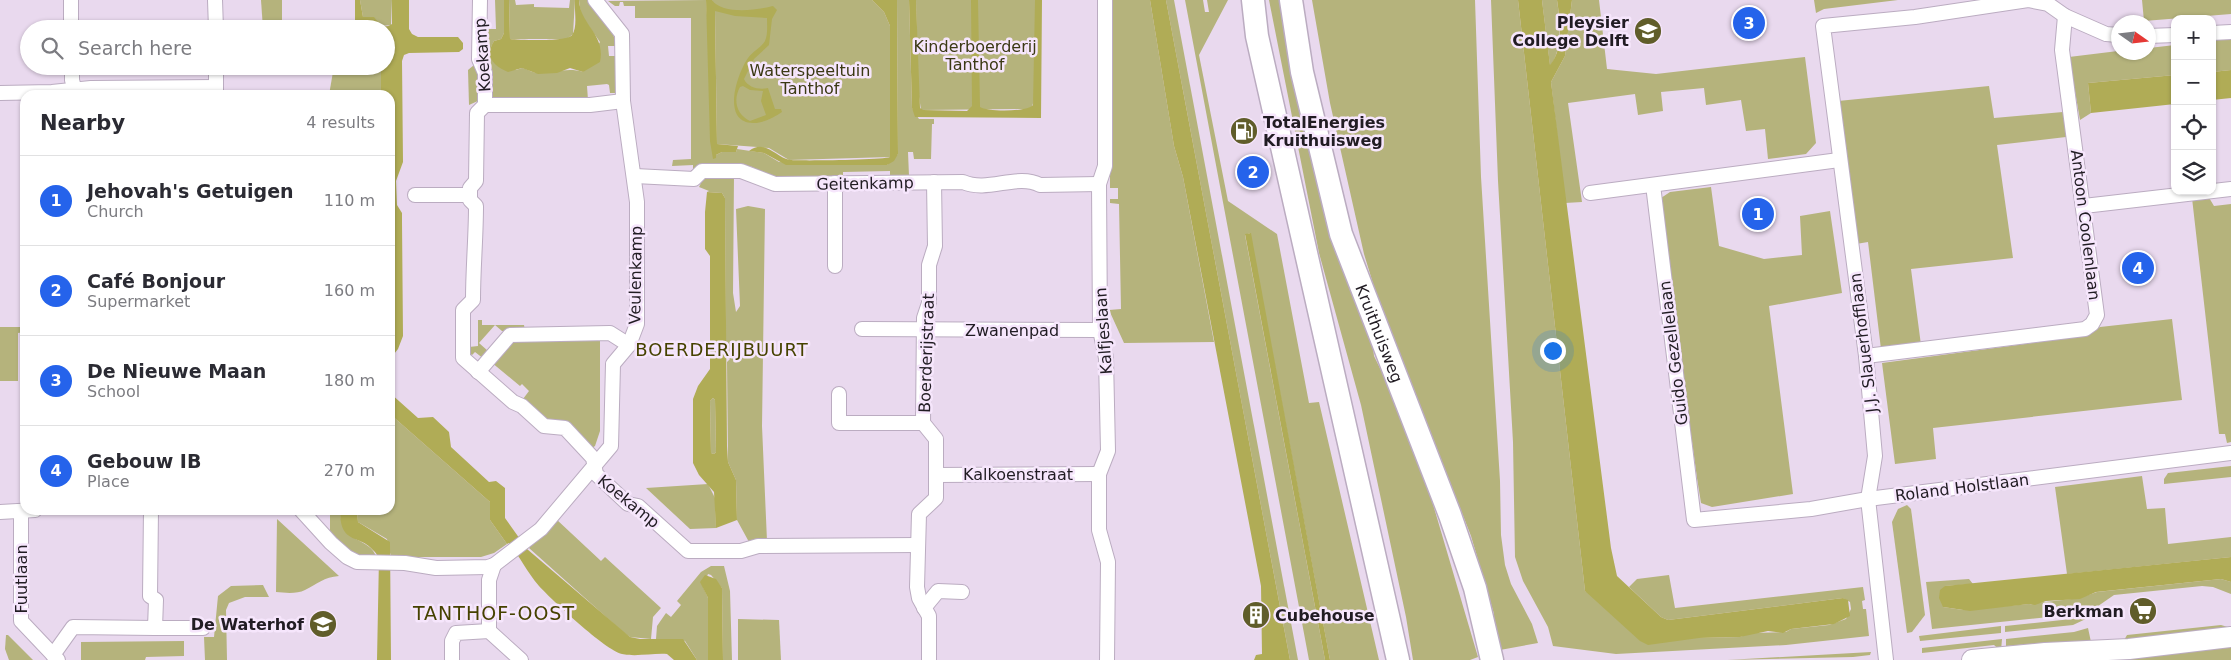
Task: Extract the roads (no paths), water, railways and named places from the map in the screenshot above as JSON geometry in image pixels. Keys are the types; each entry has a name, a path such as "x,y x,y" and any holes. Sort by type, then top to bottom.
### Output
{"main road":[{"path":"1253,0 1257,36 1398,660"},
{"name":"Kruithuisweg","path":"1291,0 1302,72 1341,234 1450,515 1475,588 1492,660"}],"street":[{"path":"71,0 71,20"},
{"path":"215,0 216,20"},
{"name":"Koekamp","path":"480,0 479,59 485,73 485,105 476,113 476,181 470,188 470,200 476,206 476,242 473,250 473,300 463,310 463,358 544,426 565,428 584,446 593,458 596,474 628,504 638,506 688,551 742,551 758,546 918,545"},
{"name":"Veulenkamp","path":"494,565 541,529 611,446 613,364 629,345 637,324 635,176 629,158 623,101 622,34 595,0"},
{"name":"Kalfjeslaan","path":"1105,0 1105,166 1100,184 1100,330 1106,358 1108,451 1098,474 1099,530 1108,562 1107,660"},
{"name":"J.J. Slauerhofflaan","path":"1886,660 1868,499 1876,456 1866,356 1823,26 1915,17 2028,0 2048,4 2066,16"},
{"path":"2066,16 2106,34 2111,34"},
{"name":"Antoon Coolenlaan","path":"1866,356 2085,329 2092,324 2097,315 2062,50 2066,16"},
{"path":"2216,33 2231,32"},
{"path":"2156,36 2171,35"},
{"path":"73,75 76,90"},
{"path":"216,75 216,90"},
{"path":"0,93 20,93"},
{"path":"485,105 590,105 623,101"},
{"path":"1590,193 1839,160"},
{"name":"Geitenkamp","path":"635,176 694,179 702,171 740,171 775,184 963,182 970,185 1002,185 1032,181 1040,185 1100,184"},
{"name":"Boerderijstraat","path":"929,660 929,616 924,608 917,587 919,514 936,498 937,475 936,439 923,423 924,318 929,303 929,265 935,246 934,182"},
{"path":"835,184 835,266"},
{"name":"Guido Gezellelaan","path":"1653,185 1694,520"},
{"path":"2084,206 2231,189"},
{"path":"415,195 470,195"},
{"name":"Zwanenpad","path":"862,329 1100,330"},
{"path":"478,372 510,335 610,333 629,345"},
{"path":"839,394 839,424 923,423"},
{"name":"Roland Holstlaan","path":"1694,520 1811,509 1868,499 2231,453"},
{"name":"Kalkoenstraat","path":"937,475 1098,474"},
{"path":"0,512 20,512"},
{"name":"Fuutlaan","path":"20,512 20,621 56,657"},
{"path":"151,515 150,596 156,600 155,628"},
{"path":"306,515 347,557 357,562 436,568 494,565 489,580 489,631"},
{"path":"924,608 938,591 962,592"},
{"path":"56,657 73,627 203,628"},
{"path":"452,660 452,641 456,633 489,631 521,660"},
{"path":"1972,660 2062,652 2129,649 2231,637"}],"place":[{"name":"De Nieuwe Maan","path":"1749,23"},
{"name":"Pleysier College Delft","path":"1648,31"},
{"name":"TotalEnergies Kruithuisweg","path":"1244,131"},
{"name":"Café Bonjour","path":"1253,172"},
{"name":"Jehovah's Getuigen","path":"1758,214"},
{"name":"Gebouw IB","path":"2138,268"},
{"name":"Berkman","path":"2143,611"},
{"name":"Cubehouse","path":"1256,615"},
{"name":"De Waterhof","path":"323,624"}],"district":[{"name":"BOERDERIJBUURT","path":"722,350"},
{"name":"TANTHOF-OOST","path":"494,613"}],"park label":[{"name":"Kinderboerderij Tanthof","path":"975,55"},
{"name":"Waterspeeltuin Tanthof","path":"810,79"}]}
